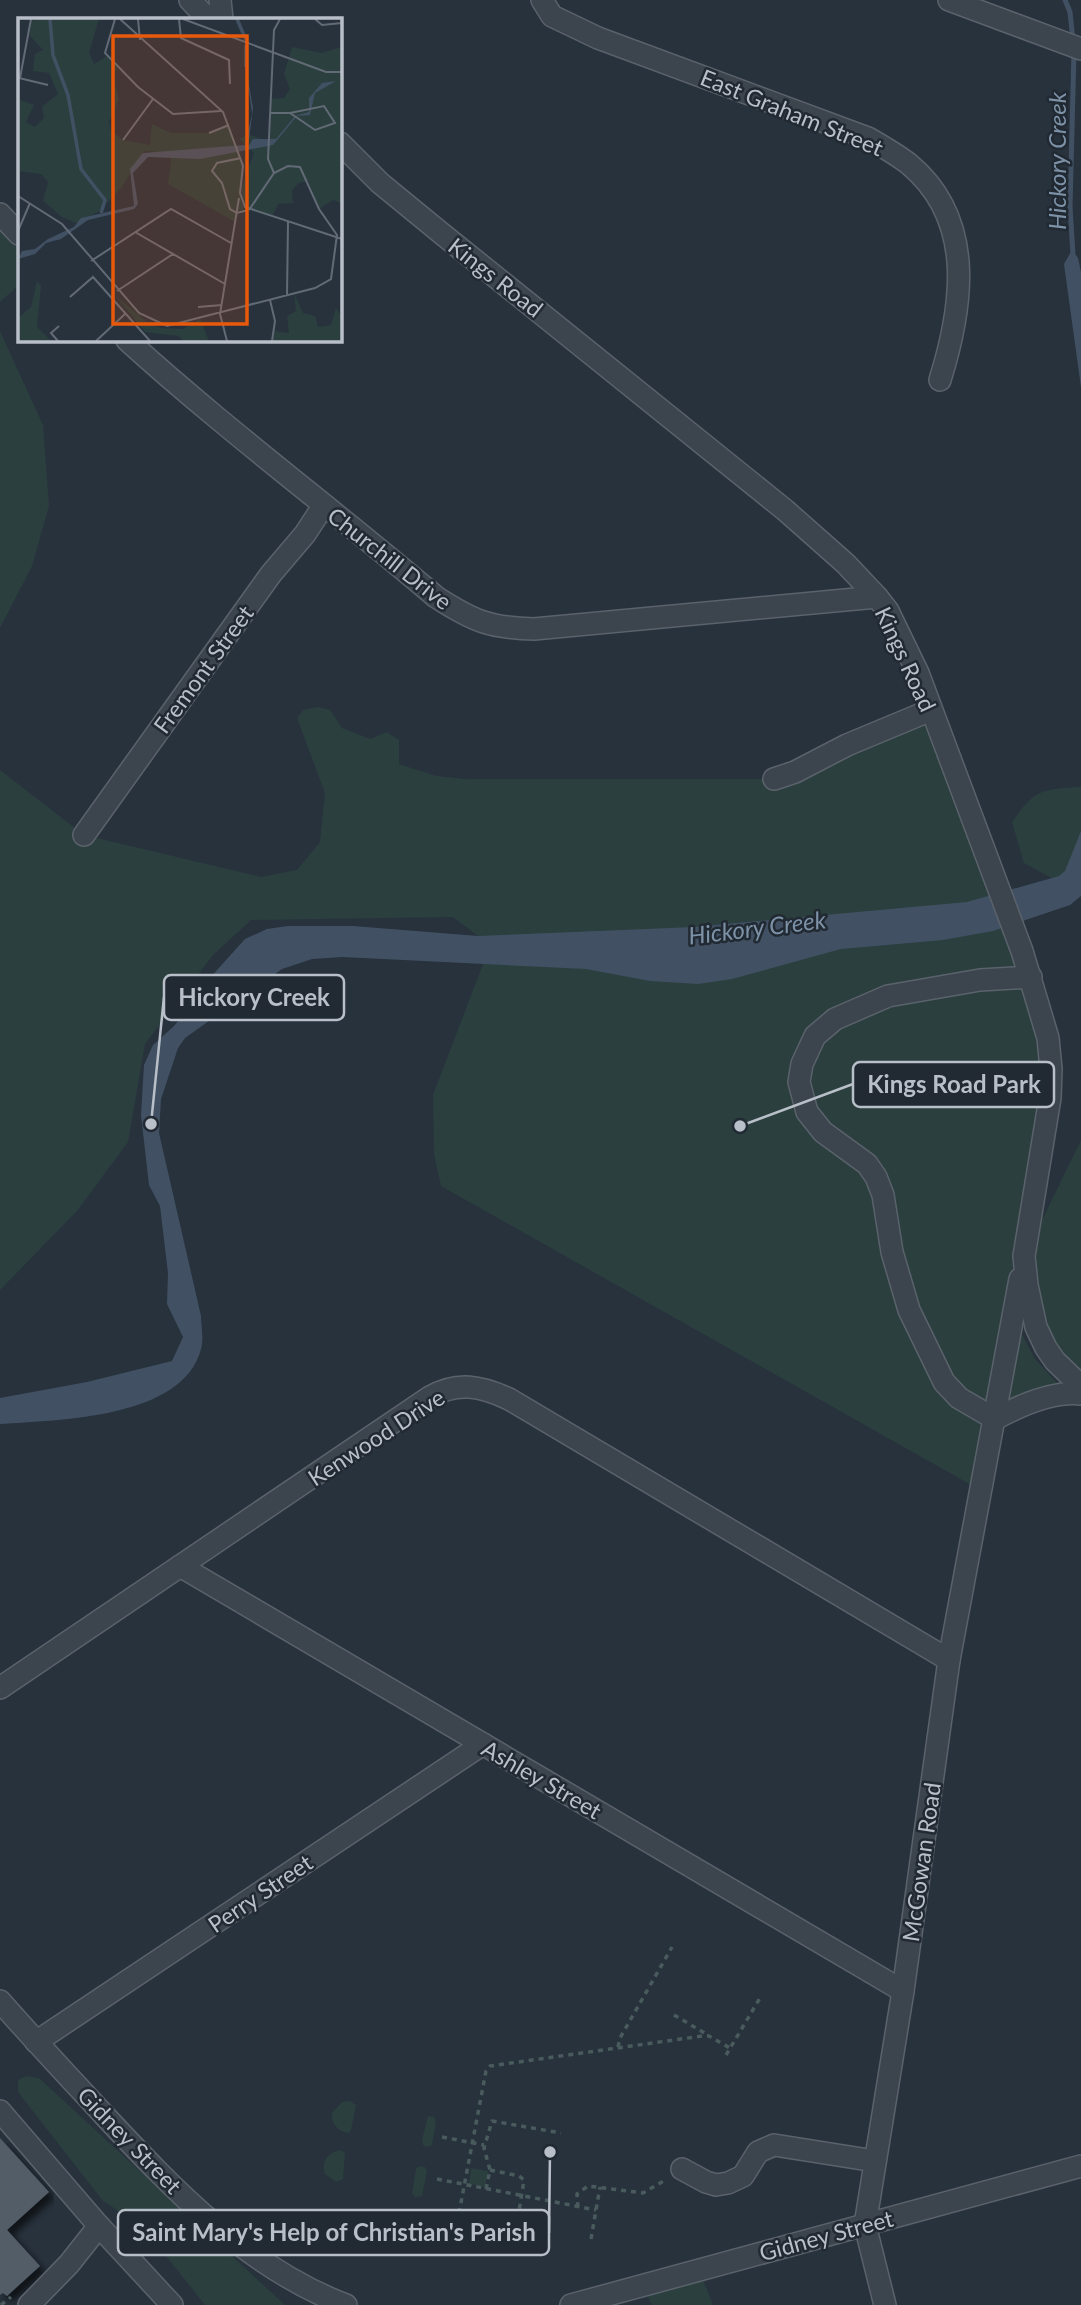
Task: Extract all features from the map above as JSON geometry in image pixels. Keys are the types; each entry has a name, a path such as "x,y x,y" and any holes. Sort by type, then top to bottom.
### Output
{"street":[{"path":"190,0 207,18"},
{"path":"220,0 222,18"},
{"name":"East Graham Street","path":"542,0 552,16 587,33 868,138 891,151 923,178 946,213 955,238 959,265 958,311 953,340 940,380"},
{"path":"949,0 1081,49"},
{"name":"Kings Road","path":"341,144 380,183 785,510 846,564 877,597 897,627 1022,951 1048,1038 1050,1098 1024,1256 1036,1327 1055,1361 1081,1386"},
{"path":"0,214 18,233"},
{"name":"Churchill Drive","path":"128,341 219,422 436,597 462,614 485,624 534,629 877,597"},
{"name":"Fremont Street","path":"84,835 324,505"},
{"path":"774,779 795,772 846,745 931,710"},
{"path":"1031,977 980,980 888,996 835,1019 815,1036 802,1064 799,1082 807,1112 823,1132 867,1164 876,1177 883,1195 892,1252 909,1310 944,1382 959,1398 995,1419 1059,1395 1081,1394"},
{"name":"McGowan Road","path":"885,2305 865,2225 903,1991 949,1660 1024,1256"},
{"name":"Kenwood Drive","path":"0,1688 430,1397 442,1390 466,1385 509,1399 949,1660"},
{"name":"Ashley Street","path":"180,1566 903,1991"},
{"name":"Perry Street","path":"36,2042 483,1744"},
{"name":"Gidney Street","path":"0,2001 144,2157 211,2220 288,2278 346,2305"},
{"path":"0,2111 99,2226 172,2305"},
{"path":"682,2169 706,2182 716,2185 728,2183 743,2176 758,2152 774,2145 875,2161"},
{"name":"Gidney Street","path":"570,2305 1081,2166"},
{"path":"24,2297 69,2264 99,2226"}],"path":[{"path":"618,2047 620,2038 672,1947"},
{"path":"726,2055 760,1998"},
{"path":"674,2015 730,2048"},
{"path":"459,2213 486,2071 490,2066 709,2036"},
{"path":"486,2189 490,2170 485,2145 492,2121 561,2133"},
{"path":"442,2137 485,2145"},
{"path":"578,2207 579,2191 588,2186 643,2193 682,2169"},
{"path":"490,2170 522,2178 525,2183 517,2224"},
{"path":"438,2179 596,2210"},
{"path":"591,2239 600,2187"},
{"path":"1,2305 24,2297"}],"green space":[{"path":"0,214 18,233 18,286 0,302"},
{"path":"0,331 43,425 49,506 32,566 0,628"},
{"path":"318,707 330,710 342,728 370,739 387,732 399,740 399,764 436,776 466,779 774,779 931,710 1048,1038 1026,1253 1081,1140 1081,1386 1066,1373 1027,1285 980,1490 441,1186 434,1154 433,1095 483,964 478,936 453,917 251,920 213,955 145,1044 128,1142 77,1211 0,1290 0,770 84,835 261,877 297,870 320,842 325,793 297,718 303,710"},
{"path":"1081,787 1081,894 1024,863 1012,822 1027,803 1040,793"},
{"path":"1017,1325 1035,1359 1058,1384 1006,1402"},
{"path":"26,2076 39,2078 285,2305 205,2305 143,2227 103,2201 18,2092 18,2080"},
{"path":"350,2101 356,2105 349,2133 336,2127 332,2113 342,2102"},
{"path":"428,2116 434,2117 436,2122 432,2145 427,2147 422,2140"},
{"path":"341,2150 345,2153 343,2179 336,2182 325,2174 324,2165 329,2155"},
{"path":"419,2166 425,2167 427,2172 422,2196 416,2197 412,2194 416,2169"},
{"path":"471,2168 488,2171 485,2187 469,2184"},
{"path":"699,2270 713,2305 652,2305 642,2285"}],"water":[{"name":"Hickory Creek","path":"1072,250 1078,258 1081,272 1081,387 1064,264"},
{"name":"Hickory Creek","path":"1081,831 1081,896 1070,905 993,931 943,940 841,949 732,979 698,984 650,981 586,969 342,957 312,959 282,969 185,1038 178,1048 161,1099 159,1133 201,1316 202,1345 190,1372 170,1390 145,1402 115,1411 84,1417 0,1424 0,1398 87,1382 172,1361 183,1337 167,1304 168,1273 160,1206 149,1185 141,1115 144,1065 153,1045 174,1026 187,1011 199,990 245,939 267,929 288,926 353,926 478,936 694,927 967,902 1059,876 1065,871"}],"building":[{"path":"0,2138 49,2192 7,2230 40,2266 7,2296 3,2293 0,2295"}],"waterway":[{"name":"Hickory Creek","path":"1065,0 1070,12 1073,41"},
{"name":"Hickory Creek","path":"1073,255 1070,207 1074,51"}],"place":[{"name":"Hickory Creek","path":"151,1124"},
{"name":"Kings Road Park","path":"740,1126"},
{"name":"Saint Mary's Help of Christian's Parish","path":"550,2152"}]}
